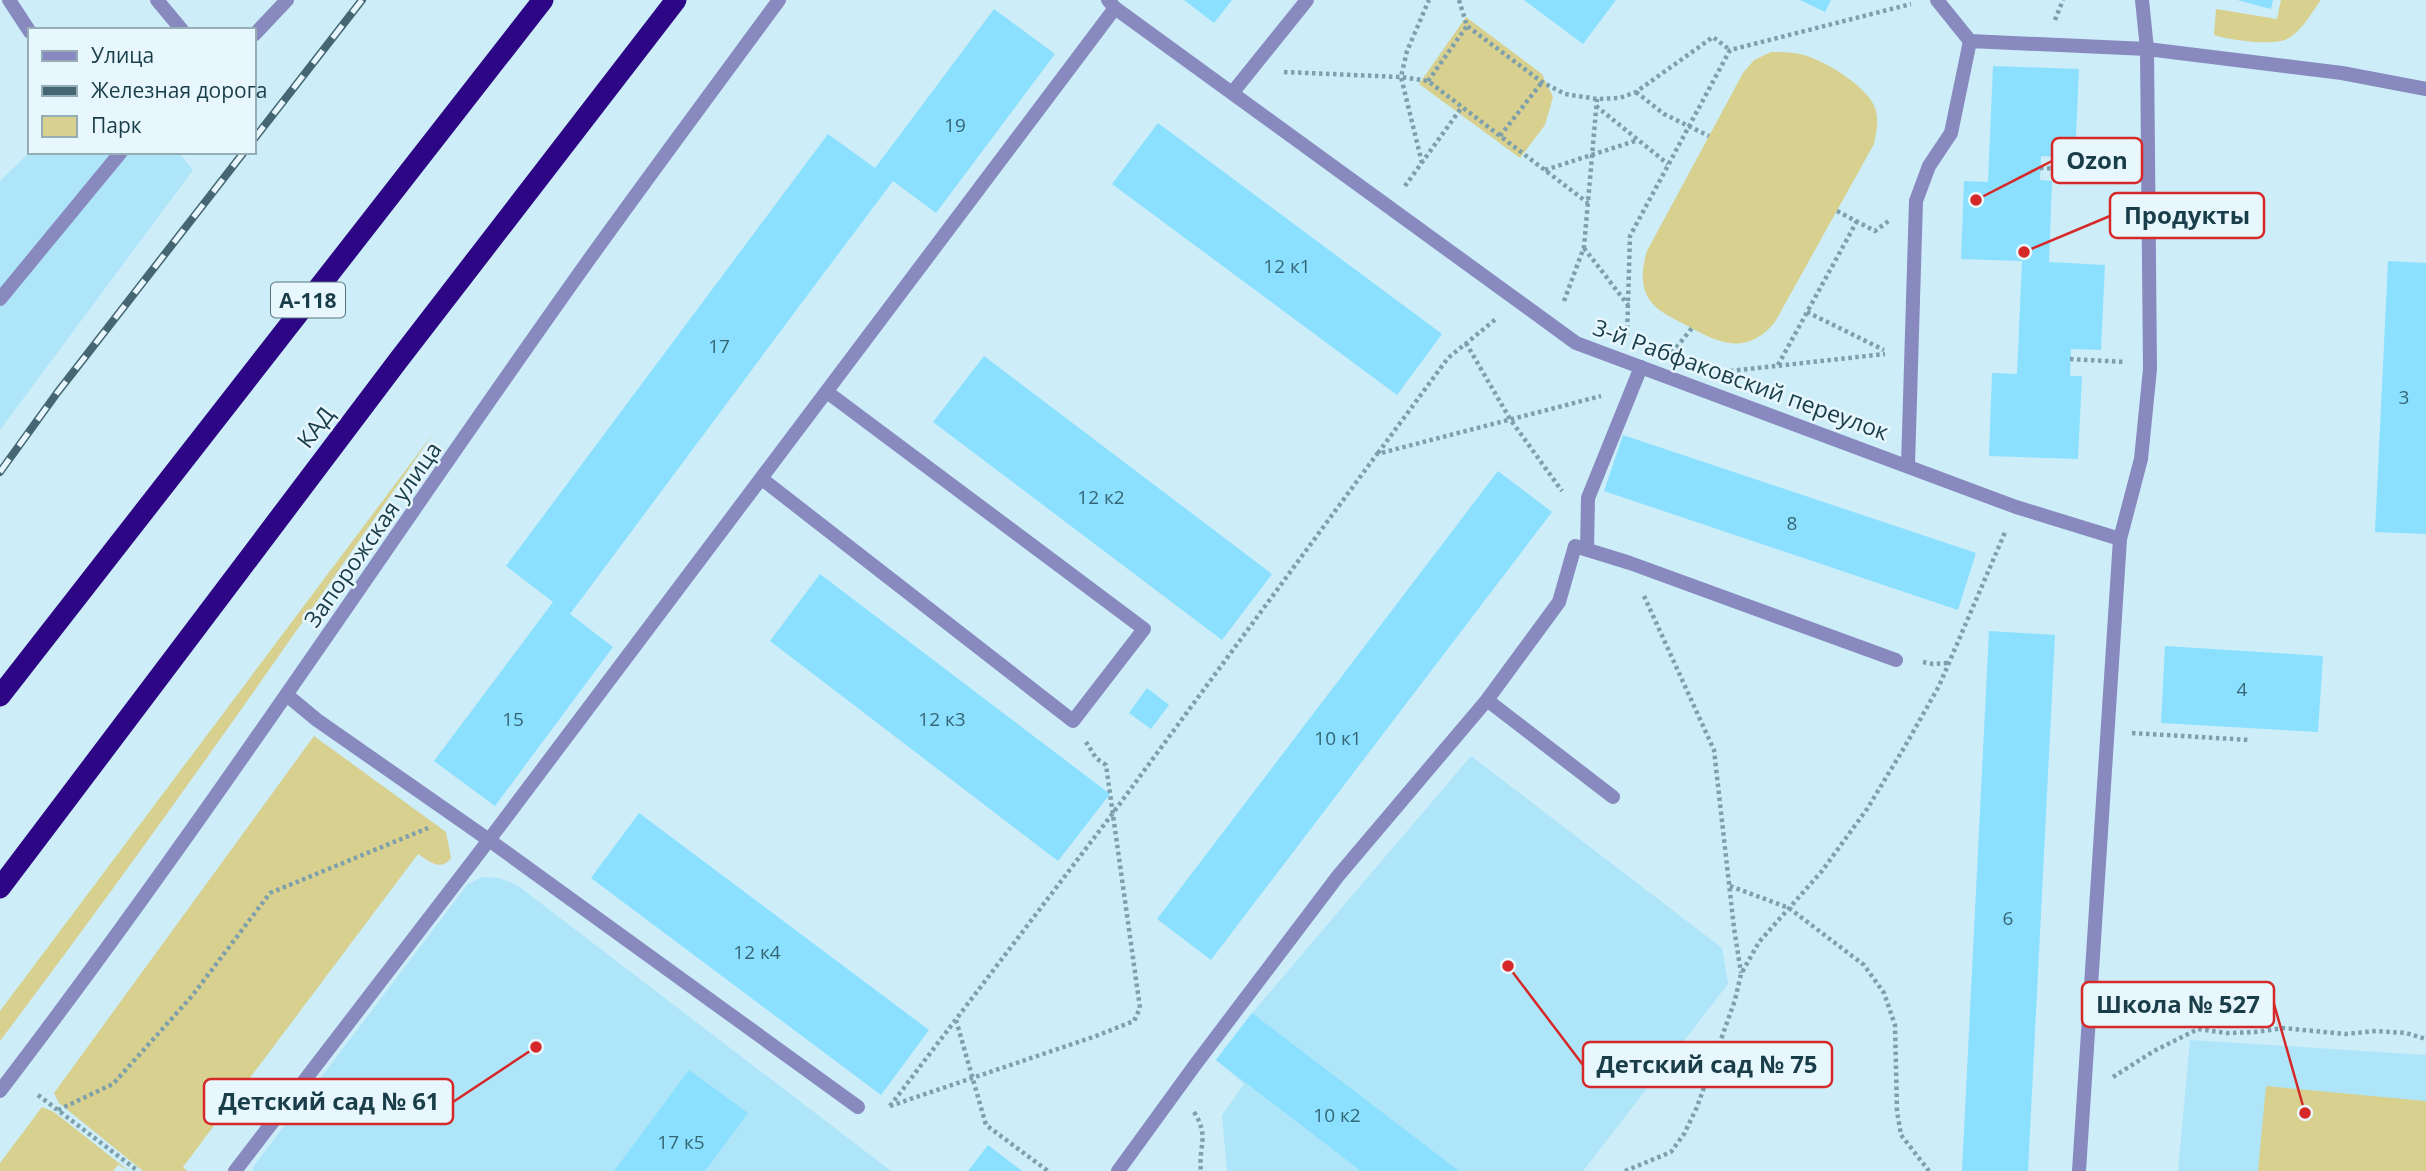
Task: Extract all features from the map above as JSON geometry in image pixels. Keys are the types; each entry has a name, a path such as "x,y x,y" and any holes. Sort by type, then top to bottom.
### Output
{"highway":[{"name":"А-118","path":"0,696 543,0"},
{"name":"КАД","path":"0,888 388,373 676,0"}],"street":[{"path":"9,0 28,29"},
{"path":"157,0 180,28"},
{"path":"256,33 287,0"},
{"name":"Запорожская улица","path":"0,1091 46,1032 288,695 588,262 779,0"},
{"path":"1233,92 1307,0"},
{"path":"1937,0 1970,41 2147,49 2342,73 2426,89"},
{"path":"2079,1171 2120,538 2141,459 2150,363 2147,49 2142,0"},
{"path":"235,1171 762,479 1112,4"},
{"name":"3-й Рабфаковский переулок","path":"1112,4 1576,343 2016,507 2120,538"},
{"path":"1908,465 1916,201 1929,166 1951,133 1970,41"},
{"path":"0,299 119,154"},
{"path":"1587,550 1588,498 1632,388 1634,364"},
{"path":"762,479 1073,722 1144,629 827,392"},
{"path":"1118,1171 1338,876 1488,700 1559,603 1575,546 1630,563 1896,660"},
{"path":"288,695 317,720 457,817 858,1107"},
{"path":"1488,700 1613,797"}],"path":[{"path":"1422,163 1401,77 1407,51 1429,0"},
{"path":"1459,0 1467,26 1542,82 1565,94 1597,99 1620,98 1636,92 1713,37 1730,50"},
{"path":"1634,364 1628,304 1630,236 1730,50 1915,3"},
{"path":"1428,81 1467,26"},
{"path":"1252,70 1401,77 1428,81 1588,202"},
{"path":"1500,136 1542,82"},
{"path":"1636,92 1664,114 1709,136"},
{"path":"1555,327 1584,247 1597,99"},
{"path":"1597,106 1668,164"},
{"path":"1389,208 1462,107"},
{"path":"1545,170 1638,140"},
{"path":"2040,168 2148,172"},
{"path":"1837,211 1875,231 1916,201"},
{"path":"1778,365 1857,221"},
{"path":"1584,247 1628,304"},
{"path":"890,1106 1112,813 1448,358 1519,302"},
{"path":"1692,386 1713,372 1891,354 1807,312"},
{"path":"1466,343 1510,419 1588,526"},
{"path":"2070,359 2150,363"},
{"path":"1377,454 1632,388"},
{"path":"1625,1171 1671,1152 1684,1134 1697,1107 1727,1024 1741,974 1759,942 1822,871 1867,809 1939,686 2016,507"},
{"path":"1630,563 1714,750 1741,974"},
{"path":"858,1107 890,1106 1134,1021 1140,1007 1106,765 1096,758 1073,722"},
{"path":"2107,731 2250,740"},
{"path":"58,1110 113,1084 192,996 270,893 457,817"},
{"path":"1730,886 1789,908 1864,965 1884,993 1895,1025 1901,1135 1929,1171"},
{"path":"956,1019 986,1125 1048,1171"},
{"path":"2084,1098 2130,1064 2198,1029 2255,1032 2283,1028 2345,1034 2376,1031 2406,1033 2426,1039"},
{"path":"1179,1088 1200,1122 1204,1141 1201,1171"},
{"path":"38,1095 138,1171"}],"shaded area":[{"path":"28,154 180,154 193,170 0,430 0,181"},
{"path":"1471,756 1722,948 1728,984 1583,1171 1227,1171 1222,1115 1244,1084 1216,1060 1252,1013"},
{"path":"482,877 499,878 517,885 891,1171 253,1171 253,1167 467,885"},
{"path":"2190,1040 2426,1055 2426,1171 2178,1171"}],"green space":[{"path":"2281,0 2321,0 2298,30 2282,41 2252,42 2214,35 2216,9 2277,19"},
{"path":"1466,17 1542,74 1553,97 1545,125 1520,158 1419,84"},
{"path":"1771,52 1804,55 1846,77 1866,93 1872,102 1877,115 1877,128 1874,144 1775,322 1753,340 1731,343 1708,337 1666,315 1655,306 1645,291 1644,264 1647,251 1743,73 1754,60"},
{"path":"435,431 220,739 0,1041 0,1011"},
{"path":"314,736 446,832 451,858 439,865 418,854 183,1167 187,1171 143,1171 59,1103 54,1093"},
{"path":"2266,1086 2426,1101 2426,1171 2258,1171"},
{"path":"42,1107 54,1112 129,1171 118,1165 113,1171 0,1171 0,1163"}],"building":[{"path":"1184,0 1232,0 1214,23"},
{"path":"1524,0 1616,0 1583,44"},
{"path":"1800,0 1831,0 1825,12"},
{"path":"2237,0 2273,0 2271,9"},
{"path":"994,9 1055,54 936,213 893,181 803,301 570,614 613,647 495,806 434,761 553,602 506,566 828,134 875,168"},
{"path":"1993,66 2079,69 2075,158 2041,156 2040,180 2052,181 2049,262 2105,265 2101,350 2071,349 2070,376 2082,376 2078,459 1989,456 1992,373 2017,374 2022,261 1961,259 1964,181 1988,182"},
{"path":"1158,123 1442,334 1397,395 1112,184"},
{"path":"2388,261 2426,263 2426,534 2375,532"},
{"path":"984,356 1272,574 1222,640 933,422"},
{"path":"1623,435 1976,553 1958,610 1604,491"},
{"path":"1498,471 1552,512 1211,960 1157,919"},
{"path":"820,574 1110,794 1058,861 770,641"},
{"path":"1989,631 2055,635 2028,1171 1962,1171"},
{"path":"2165,646 2323,656 2318,732 2161,723"},
{"path":"1147,688 1169,705 1151,729 1129,713"},
{"path":"639,813 929,1030 881,1095 591,878"},
{"path":"1252,1013 1459,1171 1361,1171 1216,1060"},
{"path":"689,1070 748,1113 705,1171 614,1171"},
{"path":"988,1145 1022,1171 968,1171"}],"railway":[{"path":"256,136 362,0"},
{"path":"0,472 57,393 242,154"}],"place":[{"name":"Ozon","path":"1976,200"},
{"name":"Продукты","path":"2024,252"},
{"name":"Детский сад № 75","path":"1508,966"},
{"name":"Детский сад № 61","path":"536,1047"},
{"name":"Школа № 527","path":"2305,1113"}]}
